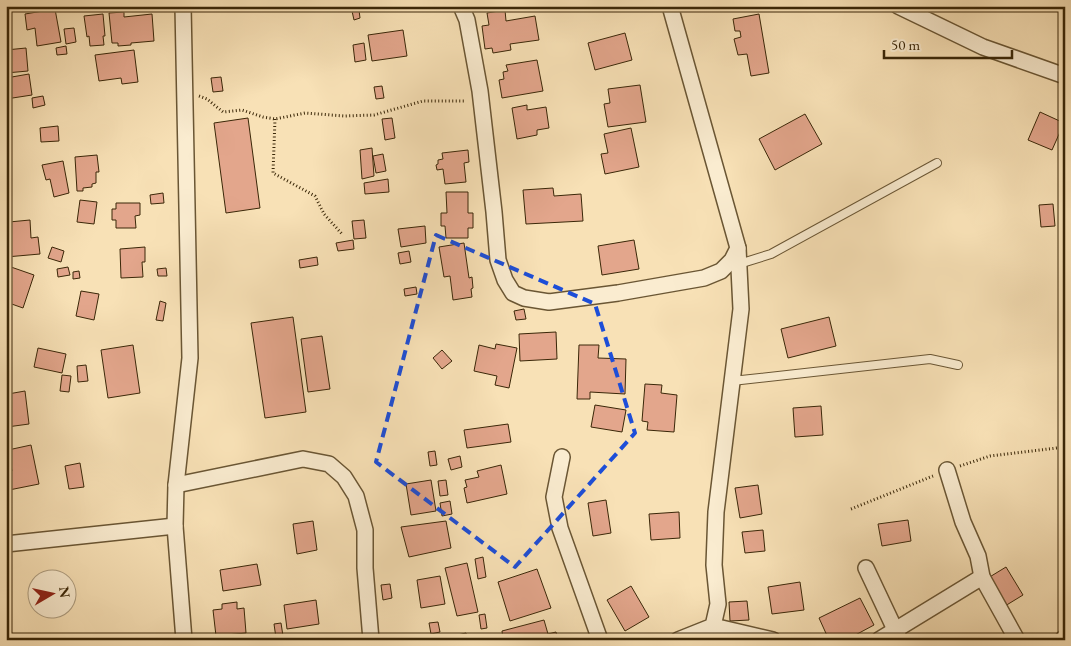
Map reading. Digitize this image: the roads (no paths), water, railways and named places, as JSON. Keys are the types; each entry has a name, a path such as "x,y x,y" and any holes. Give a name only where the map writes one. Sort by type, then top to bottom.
{"street":[{"path":"183,6 190,358 176,485 175,526 184,640"},
{"path":"461,6 467,20 481,100 498,260 505,280 513,292 524,298 549,302 618,293 704,278 721,271 732,260 738,248"},
{"path":"670,6 738,248 741,309 716,512 714,565 718,604 713,626"},
{"path":"898,6 983,47 1065,76"},
{"path":"562,456 554,497 560,528 600,640"},
{"path":"176,485 303,459 329,464 344,477 356,496 365,530 365,568 370,640"},
{"path":"947,470 963,522 978,556 982,578 1017,640"},
{"path":"6,544 175,526"},
{"path":"866,568 897,635"},
{"path":"879,640 897,635 982,578"},
{"path":"678,640 713,626 773,640"}],"lane":[{"path":"739,264 771,254 936,163"},
{"path":"732,382 930,359 958,365"}]}
